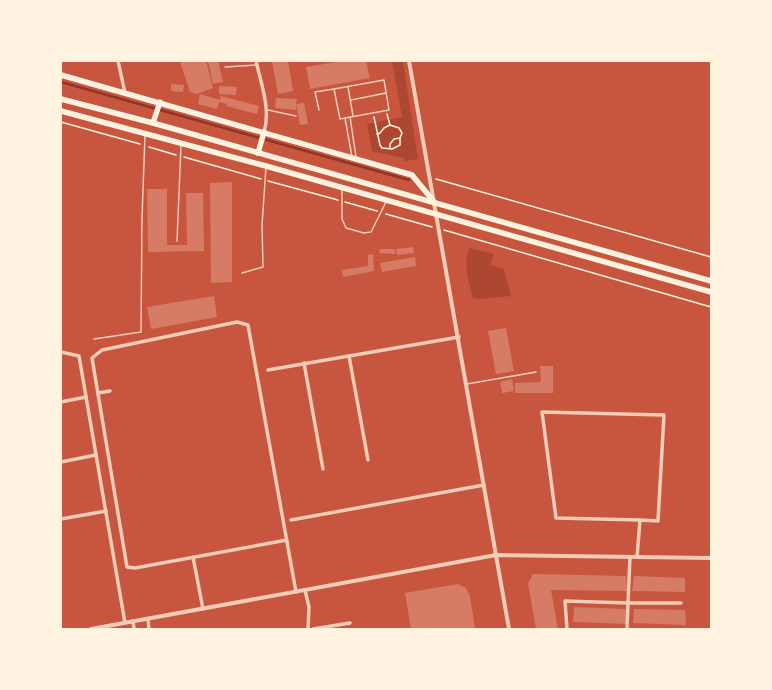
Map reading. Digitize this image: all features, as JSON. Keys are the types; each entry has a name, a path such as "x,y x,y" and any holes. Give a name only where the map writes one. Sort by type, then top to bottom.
{"main road":[{"path":"61,75 412,175 435,203"},
{"path":"61,99 153,123 711,281"},
{"path":"153,123 160,102"},
{"path":"61,111 342,187 711,292"},
{"path":"258,153 264,132"}],"street":[{"path":"118,61 125,93"},
{"path":"410,61 509,629"},
{"path":"256,63 265,101 267,124 264,132"},
{"path":"287,540 136,568 127,567 92,358 102,350 237,322 248,326 287,540 296,592"},
{"path":"268,370 459,337"},
{"path":"61,352 79,356 125,623"},
{"path":"349,356 368,460"},
{"path":"304,363 323,469"},
{"path":"98,393 110,391"},
{"path":"61,402 86,397"},
{"path":"542,412 664,415 658,520 640,520 556,518 542,412"},
{"path":"61,462 96,455"},
{"path":"291,520 484,485"},
{"path":"61,519 106,511"},
{"path":"637,557 640,520"},
{"path":"91,629 496,555 711,558"},
{"path":"193,557 203,609"},
{"path":"626,629 630,557"},
{"path":"305,590 308,607 308,629"},
{"path":"567,629 565,601 681,603"},
{"path":"148,619 149,629"},
{"path":"133,621 134,629"},
{"path":"312,629 350,623"}],"lane":[{"path":"225,67 256,63"},
{"path":"319,110 315,92 384,80 389,110 340,119 334,89"},
{"path":"348,86 353,116"},
{"path":"350,100 386,93"},
{"path":"266,110 296,116"},
{"path":"350,117 354,158"},
{"path":"345,118 354,158"},
{"path":"94,339 141,332 142,218 145,133"},
{"path":"177,241 179,156 181,143"},
{"path":"242,273 263,267 262,225 266,166"},
{"path":"342,187 342,219 346,228 364,233 371,232 387,200"},
{"path":"467,384 536,372"}],"path":[{"path":"386,110 390,125"},
{"path":"374,112 378,142 382,148 390,149 400,145 402,130 396,126 390,125 377,134"},
{"path":"61,122 711,307"},
{"path":"390,149 390,144 394,139 400,138"}],"shaded area":[{"path":"392,61 403,61 418,159 405,161 403,158 372,151 367,124 402,117"},
{"path":"470,248 494,254 490,265 504,269 511,296 481,299 473,298 466,266"}],"building":[{"path":"180,61 206,61 213,88 197,94 190,92"},
{"path":"208,61 218,61 223,82 213,84"},
{"path":"272,61 288,61 293,91 278,94"},
{"path":"342,61 366,61 370,78 310,89 306,67"},
{"path":"171,84 184,85 183,92 171,91"},
{"path":"219,86 237,87 236,95 219,94"},
{"path":"200,94 220,100 221,96 259,106 257,114 226,106 227,104 219,102 217,109 198,104"},
{"path":"276,98 297,99 296,110 275,108"},
{"path":"304,103 308,124 300,125 296,104"},
{"path":"232,182 232,282 211,283 210,183"},
{"path":"147,189 167,189 167,245 187,245 186,193 203,193 204,251 148,252"},
{"path":"413,247 414,253 397,255 396,249"},
{"path":"380,249 395,249 395,254 379,253"},
{"path":"373,254 374,271 343,277 342,270 368,266 368,255"},
{"path":"415,257 416,266 382,272 380,263"},
{"path":"214,296 217,317 151,329 147,307"},
{"path":"506,328 514,371 496,374 488,331"},
{"path":"540,366 553,366 553,393 515,393 515,383 541,382"},
{"path":"512,379 514,391 502,393 500,382"},
{"path":"533,574 626,576 627,591 551,590 558,629 536,629 528,584"},
{"path":"634,576 685,578 685,592 632,591"},
{"path":"458,584 466,588 470,596 475,629 411,629 405,593"},
{"path":"574,607 626,609 626,624 573,622"},
{"path":"634,609 685,610 686,625 633,623"}],"waterway":[{"path":"61,82 409,180"}]}
